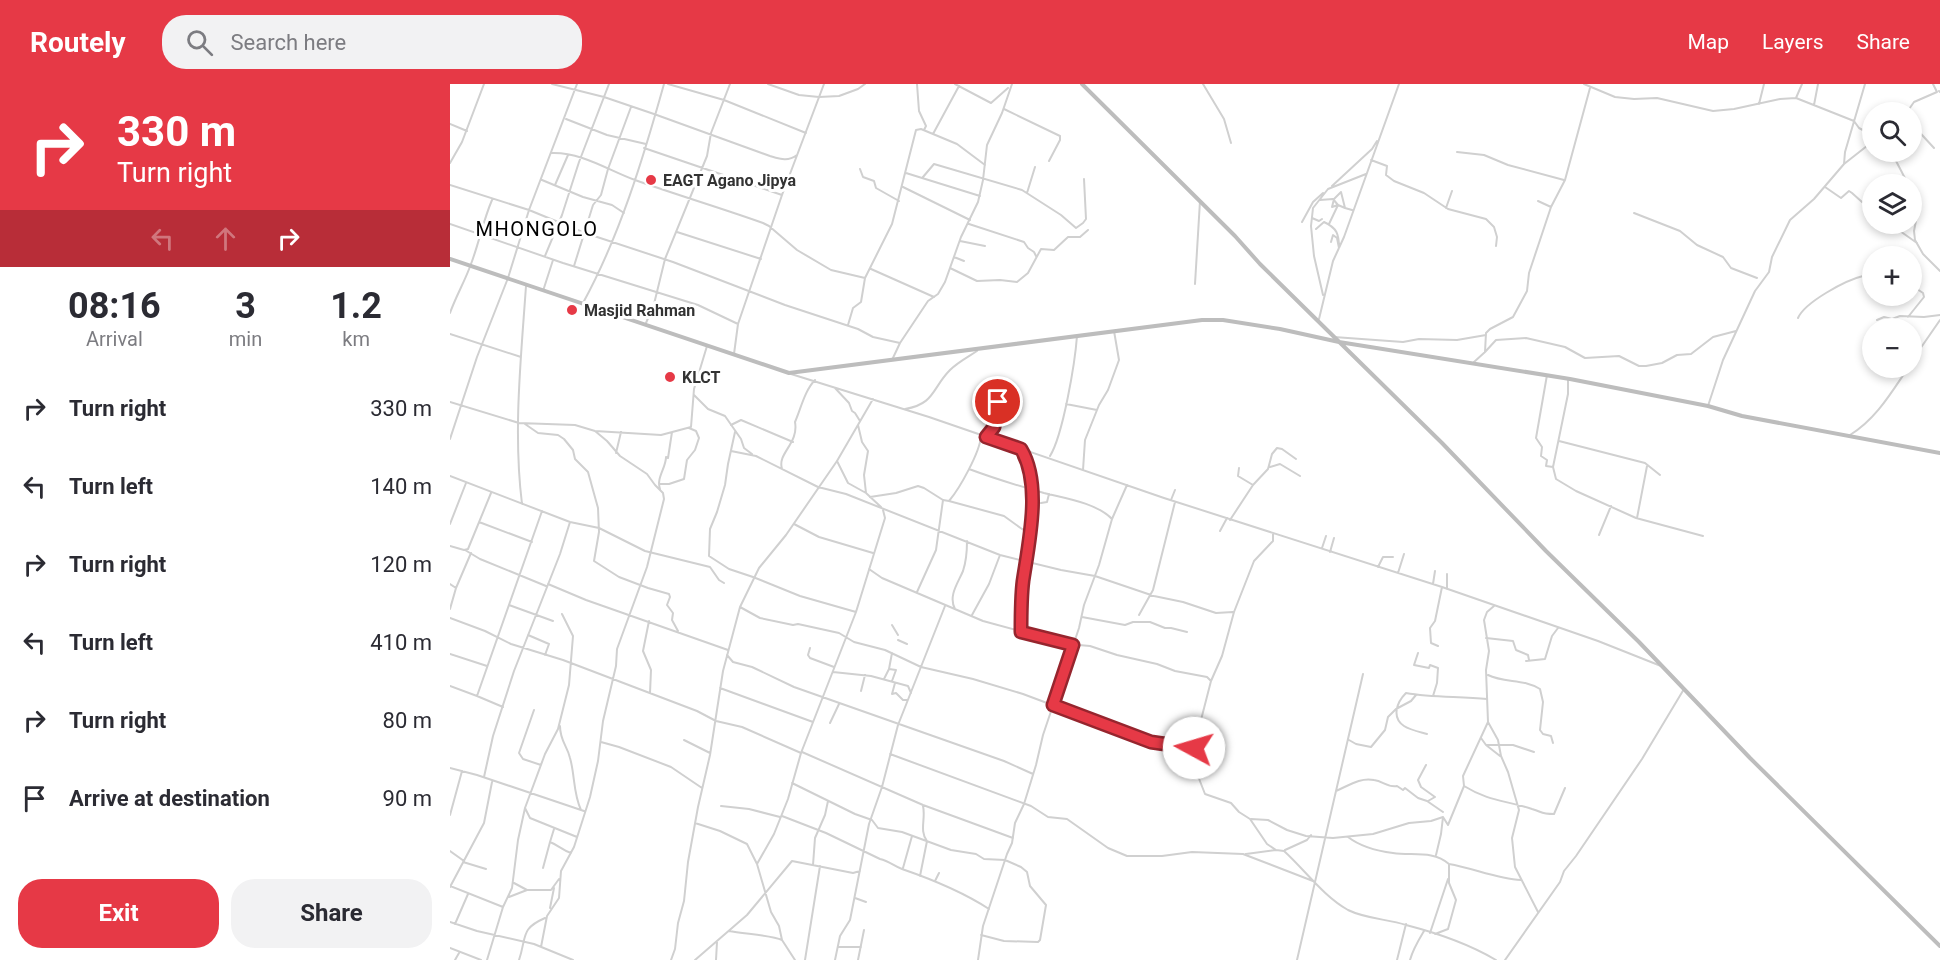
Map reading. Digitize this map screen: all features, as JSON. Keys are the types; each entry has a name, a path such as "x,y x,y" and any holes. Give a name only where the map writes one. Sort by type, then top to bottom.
{"street":[{"path":"450,162 467,131 484,84"},
{"path":"552,84 631,106 785,160 791,160 797,155"},
{"path":"450,439 508,278 517,246 577,84"},
{"path":"545,256 609,84"},
{"path":"582,305 599,274 624,213 664,84"},
{"path":"668,84 724,100 806,133"},
{"path":"645,326 665,259 692,198 707,156 711,134 730,84"},
{"path":"768,84 799,95 819,97 838,96 865,84"},
{"path":"734,354 738,324 782,195 824,84"},
{"path":"917,84 919,111 926,126 924,130"},
{"path":"955,84 990,102 994,101 1009,85"},
{"path":"1082,84 1442,443 1750,758 1940,946"},
{"path":"1203,84 1224,119 1231,143"},
{"path":"1318,320 1333,261 1399,84"},
{"path":"1584,84 1616,98 1657,98 1713,111 1796,98 1854,121 1862,130"},
{"path":"1759,104 1764,84"},
{"path":"1796,98 1802,84"},
{"path":"1814,105 1818,84"},
{"path":"1844,164 1845,152 1864,84"},
{"path":"1914,102 1939,91 1933,84"},
{"path":"891,361 928,301 942,289 980,196 987,145 1004,109 1009,94 1009,85"},
{"path":"933,134 959,86"},
{"path":"1485,352 1486,335 1490,329 1513,317 1527,291 1528,273 1551,207 1565,180 1590,87"},
{"path":"574,266 631,106"},
{"path":"1004,109 1060,136 1060,141 1049,161"},
{"path":"565,119 620,138 646,144"},
{"path":"450,124 467,131"},
{"path":"848,326 853,308 861,302 865,278 888,234 903,187 915,132 918,129 924,130 957,144 985,165"},
{"path":"1922,135 1934,148"},
{"path":"1302,222 1313,202 1372,149 1379,137"},
{"path":"644,148 782,195"},
{"path":"1708,406 1718,372 1755,291 1769,272 1772,257 1790,219 1814,199 1844,164 1862,150"},
{"path":"1457,152 1484,155 1509,165 1565,180"},
{"path":"552,153 581,159 635,180 763,223 797,250 831,270 865,278"},
{"path":"555,184 568,155"},
{"path":"1371,160 1386,166 1386,175 1392,180 1424,193 1446,208 1490,222 1497,237 1496,246"},
{"path":"923,177 934,164 995,182 1027,193 1077,228 1086,219 1084,179"},
{"path":"1027,193 1035,167"},
{"path":"860,169 863,177 873,181 876,188 899,201"},
{"path":"906,173 980,196"},
{"path":"1302,222 1328,189 1366,174"},
{"path":"542,180 612,205 624,213"},
{"path":"450,185 530,210 585,233 665,259 873,337 900,343"},
{"path":"903,187 970,222 1024,242 1036,256"},
{"path":"1825,187 1841,198 1849,191 1862,202"},
{"path":"1446,208 1452,191"},
{"path":"1338,205 1332,207 1334,200 1341,192 1345,208"},
{"path":"450,313 470,266 493,200"},
{"path":"1320,200 1334,200"},
{"path":"1334,200 1338,205 1352,210"},
{"path":"1195,284 1200,201"},
{"path":"1538,201 1551,207"},
{"path":"1329,224 1338,205"},
{"path":"1313,208 1311,226 1314,256 1324,297"},
{"path":"1634,213 1680,231 1697,245 1723,258 1731,268 1757,278"},
{"path":"1312,218 1319,221 1322,219"},
{"path":"1302,222 1311,226"},
{"path":"1316,229 1324,222 1336,229 1339,236 1339,248"},
{"path":"450,224 553,260 657,291 713,311 738,324"},
{"path":"950,268 977,281 994,279 1017,282 1028,273 1041,249 1054,250 1067,237 1080,237 1088,230"},
{"path":"677,232 761,259"},
{"path":"1904,234 1917,243"},
{"path":"1915,234 1923,254 1940,272"},
{"path":"1331,242 1333,235 1337,238 1339,248"},
{"path":"960,241 985,246"},
{"path":"954,257 964,261"},
{"path":"450,259 645,326 1049,457 1173,501 1442,587 1598,641 1661,666"},
{"path":"543,292 553,260"},
{"path":"870,268 934,297"},
{"path":"1798,318 1801,312 1817,299 1852,279 1862,276"},
{"path":"522,504 519,472 519,423 526,286"},
{"path":"1908,317 1917,306"},
{"path":"1895,318 1940,315"},
{"path":"789,373 1210,319 1547,375 1708,406 1742,416 1940,453"},
{"path":"1922,346 1940,320"},
{"path":"1083,470 1085,440 1119,360 1114,331"},
{"path":"1474,362 1496,340 1526,338 1565,347 1585,358 1617,356 1639,366 1646,366 1662,363 1677,355 1691,354 1713,337 1736,331"},
{"path":"450,334 521,357"},
{"path":"1334,337 1403,342 1419,339 1457,340 1486,335"},
{"path":"1049,457 1058,437 1066,404 1077,336"},
{"path":"689,428 694,394 707,346"},
{"path":"904,409 917,407 927,401 950,370 980,349"},
{"path":"1547,375 1536,438 1542,447 1542,457 1547,460 1546,466 1554,467"},
{"path":"1850,435 1862,427 1889,398 1902,378"},
{"path":"1568,379 1568,394 1554,467 1555,477 1559,482 1576,492 1637,518 1703,536"},
{"path":"783,471 782,458 793,442 797,429 795,422 808,389 815,380"},
{"path":"834,386 855,413 862,442 868,451 864,474 866,493"},
{"path":"950,501 969,469 983,436 994,427 999,406 994,393"},
{"path":"694,394 708,409 725,416 741,439 746,451 818,487 846,494 1000,555 1095,576 1216,613 1234,612"},
{"path":"671,960 684,901 695,823 716,721 720,688 740,607 753,577 794,524 837,461 873,399"},
{"path":"450,402 525,424 574,425 595,431 661,435 689,428 696,431 699,438 695,450 687,460 684,479 669,484 658,484"},
{"path":"1066,404 1097,410"},
{"path":"731,424 741,420 793,442"},
{"path":"525,424 543,435 558,435 570,445 575,459 588,472 596,498 599,528 594,561 617,576 669,594 667,605 673,613 672,620 678,631"},
{"path":"595,431 616,453 647,474 661,490"},
{"path":"616,453 622,431"},
{"path":"541,947 554,888 577,837 598,761 603,721 617,661 617,648 641,585 664,499 664,494 658,484 666,464 666,457 668,458 672,432"},
{"path":"735,432 725,484 710,529 708,555 726,568 800,596 856,612"},
{"path":"1559,441 1645,463 1660,475"},
{"path":"1268,469 1272,454 1277,448 1296,459"},
{"path":"1021,449 1026,458 1033,489 1027,562 1023,580 1021,632"},
{"path":"731,451 756,456"},
{"path":"757,864 782,816 801,752 856,612 885,518 882,508 866,493 846,481 837,461"},
{"path":"1220,531 1252,485 1268,469 1280,464 1300,476"},
{"path":"1637,518 1647,466"},
{"path":"1239,468 1238,476 1252,485"},
{"path":"969,469 1070,499 1100,510 1112,519"},
{"path":"450,476 570,522 599,528 651,552 710,567 724,583"},
{"path":"450,524 466,483"},
{"path":"978,960 981,935 1013,838 1015,823 1024,804 1112,519 1127,484"},
{"path":"870,497 896,493 918,486 943,500 1004,516 1030,532"},
{"path":"1139,615 1151,594 1165,545 1175,490"},
{"path":"465,550 469,547 491,493"},
{"path":"1041,503 1047,502 1049,494"},
{"path":"917,592 936,550 943,500"},
{"path":"1599,535 1611,506"},
{"path":"477,696 542,511"},
{"path":"479,522 532,542"},
{"path":"484,777 493,736 570,522"},
{"path":"794,524 819,537 873,553"},
{"path":"1273,534 1272,543 1254,561 1234,612 1222,656 1211,681 1193,751 1196,771 1206,794 1231,803 1250,819 1267,844 1276,850"},
{"path":"1322,549 1326,536"},
{"path":"1330,552 1334,538"},
{"path":"955,609 952,599 964,569 967,541"},
{"path":"450,546 465,550 480,559 547,585 728,650"},
{"path":"450,609 471,553"},
{"path":"1398,573 1404,554"},
{"path":"972,615 989,584 1000,555"},
{"path":"1378,567 1383,557 1393,557"},
{"path":"869,568 882,578 984,621 1073,645 1090,646 1175,671 1207,677 1211,681"},
{"path":"1433,584 1435,571"},
{"path":"1447,574 1447,589"},
{"path":"450,584 456,588"},
{"path":"1438,646 1431,643 1430,628 1435,621 1442,587"},
{"path":"509,605 553,621"},
{"path":"835,960 840,936 850,920 870,819 882,787 898,725 945,606"},
{"path":"1494,606 1485,615 1484,628 1489,651 1486,675 1488,722 1499,744 1500,756"},
{"path":"740,607 760,618 839,633 845,638 892,653 921,667 973,678 1151,742 1185,747 1193,751"},
{"path":"488,960 503,907 514,882 518,840 525,808 560,723 569,685 573,636 562,614"},
{"path":"450,617 523,648 613,678 698,711 716,721 742,727 923,805 1013,838"},
{"path":"1082,617 1125,625 1133,622 1150,622 1165,628 1171,627 1187,632"},
{"path":"649,621 643,651 651,670 650,694"},
{"path":"892,625 898,635"},
{"path":"1486,638 1513,641 1516,650 1528,655 1528,661 1545,659 1552,636 1558,628"},
{"path":"528,635 549,644 545,655"},
{"path":"898,640 907,644"},
{"path":"810,648 808,655 810,658 834,667"},
{"path":"884,678 889,669 892,653"},
{"path":"450,654 487,666"},
{"path":"1418,654 1414,665 1426,669 1430,665 1438,668 1433,696"},
{"path":"727,655 734,662 752,667 794,687 1004,760 1033,774"},
{"path":"889,669 896,670 892,694 896,693 903,700 907,700"},
{"path":"833,672 884,678 908,686 911,693"},
{"path":"1296,960 1363,674"},
{"path":"861,691 865,675"},
{"path":"1486,675 1499,680 1532,685 1540,689 1543,702 1540,730 1543,734 1551,736 1553,743"},
{"path":"450,686 503,707"},
{"path":"720,688 814,722"},
{"path":"1504,960 1560,882 1564,871 1642,759 1683,689"},
{"path":"1427,734 1403,726 1396,709 1399,700 1406,693 1487,699"},
{"path":"1349,740 1371,747 1385,730 1388,717 1416,695"},
{"path":"830,723 839,703"},
{"path":"534,710 519,753 523,759 541,765"},
{"path":"1443,817 1448,825 1464,786 1463,776 1488,722"},
{"path":"560,723 561,741 569,751 572,761 571,770 575,774 576,797 581,810"},
{"path":"1481,738 1500,756 1509,772 1518,805 1518,818 1512,845 1515,867 1538,912"},
{"path":"684,740 710,753"},
{"path":"601,742 671,767 702,788"},
{"path":"1486,745 1513,745 1534,752"},
{"path":"890,754 1024,804 1048,817 1067,819 1108,848 1127,856 1162,856 1192,852 1243,854 1284,851 1311,836"},
{"path":"1426,765 1418,784 1435,797 1426,801"},
{"path":"450,768 585,811"},
{"path":"450,815 462,771"},
{"path":"1336,791 1363,779 1376,780 1392,787 1397,786 1403,790 1405,788 1443,812"},
{"path":"492,780 484,823 450,886 503,907"},
{"path":"792,783 870,819 878,828 896,831 951,850 976,854 984,859 1005,860 1027,872 1030,886 1036,890 1046,905 1040,940 1004,941 981,935"},
{"path":"1464,786 1491,800 1535,809 1541,814 1554,814 1565,788"},
{"path":"813,865 818,830 828,801"},
{"path":"920,876 927,841 922,834 925,820 923,805"},
{"path":"721,806 782,816 971,898 989,909"},
{"path":"525,808 530,818 577,837"},
{"path":"1250,819 1268,820 1287,830 1306,836 1348,837 1373,834 1409,823 1431,821 1443,817"},
{"path":"1436,856 1442,834 1443,817"},
{"path":"695,823 746,843 757,864 782,940 795,960"},
{"path":"543,868 554,827"},
{"path":"903,869 912,836"},
{"path":"1348,837 1358,844 1378,850 1436,856 1449,864 1506,879 1521,880"},
{"path":"550,842 571,853"},
{"path":"450,851 464,862 486,869"},
{"path":"1284,851 1339,904 1356,914 1406,924 1456,941 1496,960"},
{"path":"1243,854 1316,882"},
{"path":"694,960 729,931 766,893 792,861 853,873 860,871"},
{"path":"1432,934 1449,878 1449,864"},
{"path":"805,960 820,866"},
{"path":"935,882 939,873"},
{"path":"549,910 559,898 560,877"},
{"path":"1432,934 1448,929 1455,908 1456,897 1452,892 1449,878"},
{"path":"514,882 527,890"},
{"path":"507,898 527,890 548,891 554,888"},
{"path":"455,924 468,894"},
{"path":"855,898 866,902"},
{"path":"519,960 529,926 546,918"},
{"path":"450,922 525,942 573,960"},
{"path":"1397,960 1406,924"},
{"path":"858,960 864,930"},
{"path":"729,931 782,940"},
{"path":"1410,960 1413,949 1424,931"},
{"path":"716,960 717,942"},
{"path":"838,946 861,947"},
{"path":"450,948 471,959 481,960"},
{"path":"455,960 459,953"}],"place":[{"name":"EAGT Agano Jipya","path":"651,180"},
{"name":"Masjid Rahman","path":"572,310"},
{"name":"KLCT","path":"670,377"}],"district":[{"name":"MHONGOLO","path":"537,229"}],"route":[{"path":"998,402 994,427 986,437 1021,449 1026,458 1033,489 1028,554 1023,580 1021,632 1073,645 1053,705 1151,742 1185,747 1193,751 1194,748"}]}
